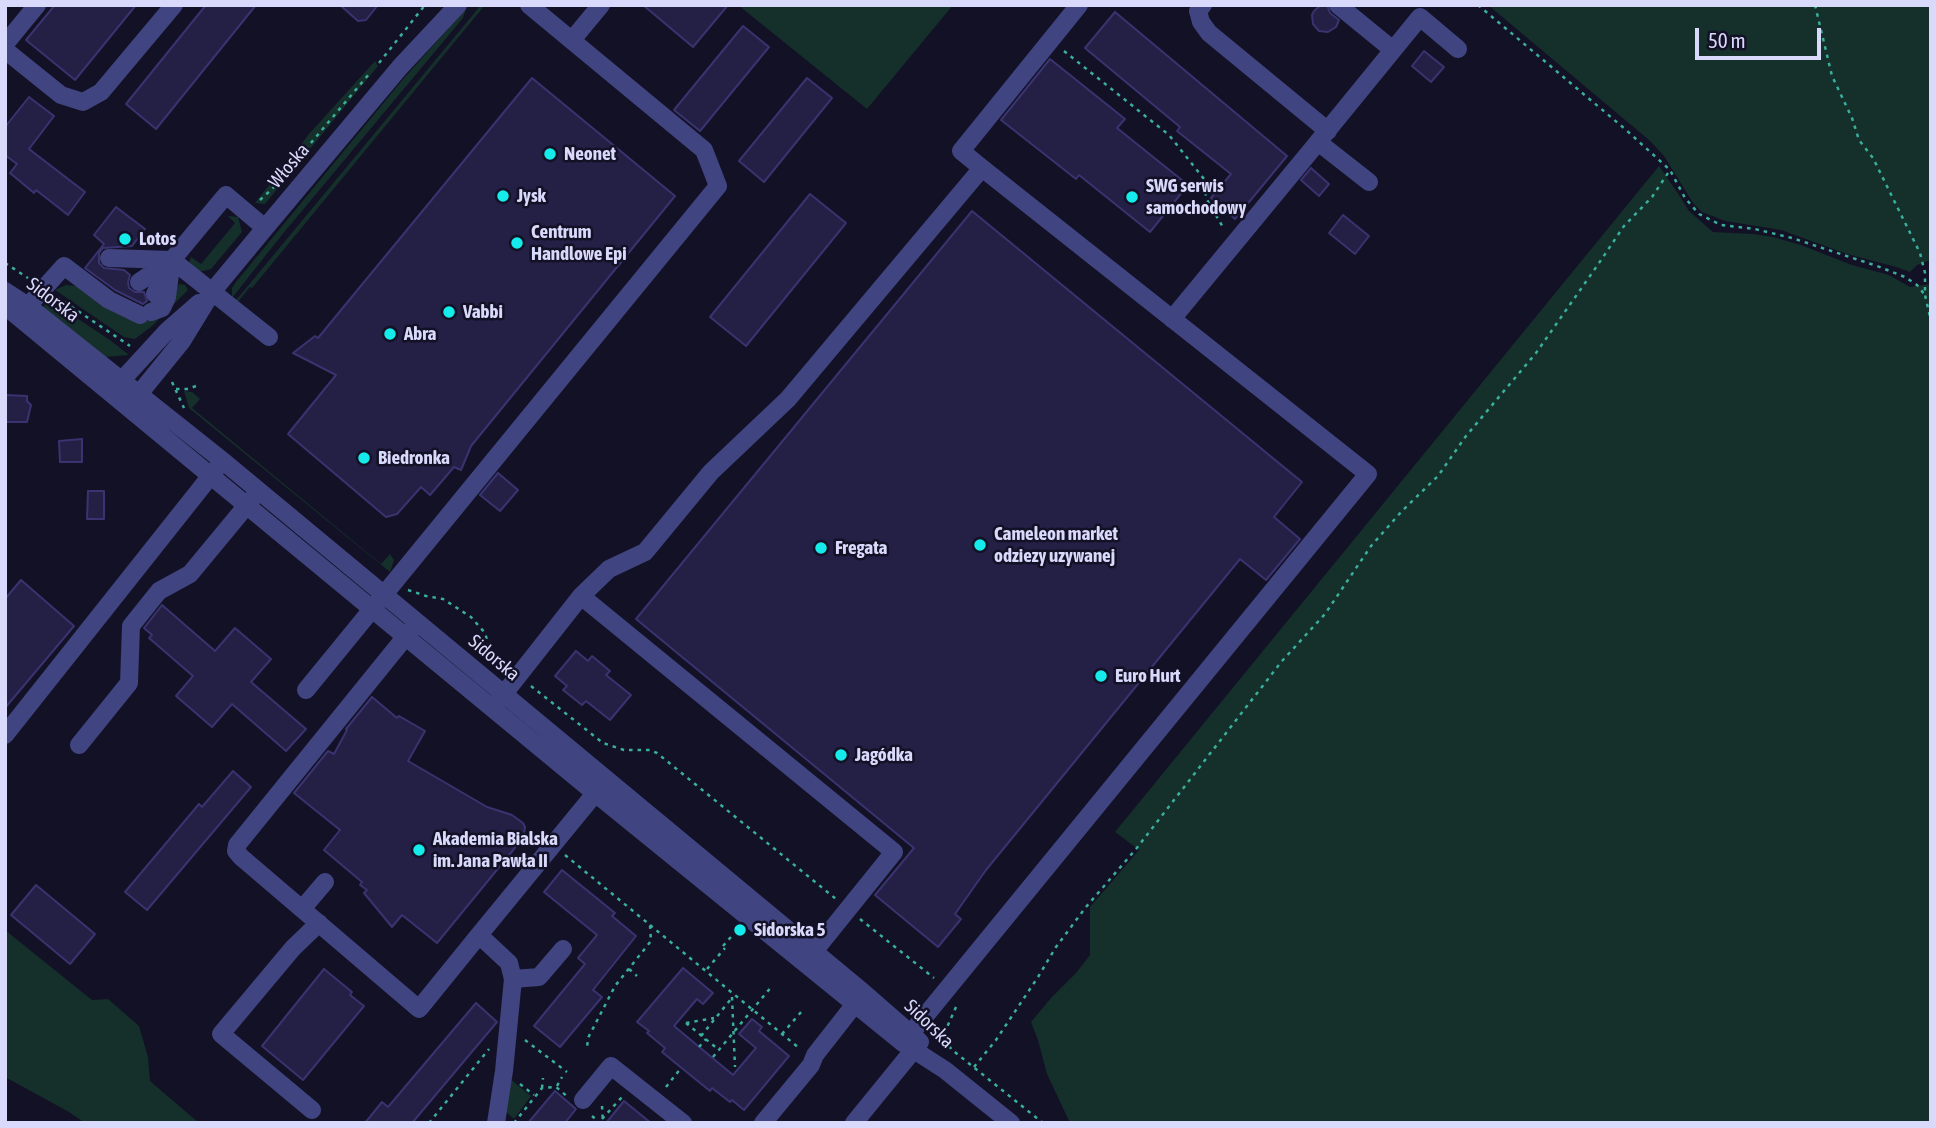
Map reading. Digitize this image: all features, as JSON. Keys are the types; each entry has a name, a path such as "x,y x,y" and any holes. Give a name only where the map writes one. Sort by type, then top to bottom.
{"street":[{"path":"32,8 5,47 61,95 83,102 101,92 174,5"},
{"name":"Włoska","path":"400,67 444,5"},
{"name":"Włoska","path":"139,394 182,341 212,292 400,67 458,5"},
{"path":"306,690 371,609 392,591 718,186 704,149 529,5"},
{"path":"572,40 601,5"},
{"path":"855,1123 912,1042 1368,474 961,151 1079,5"},
{"path":"1203,5 1198,11 1201,22 1209,33 1323,136 1369,183"},
{"path":"1338,5 1393,50"},
{"path":"1172,319 1420,17 1458,49"},
{"path":"492,709 581,596 609,569 645,552 711,472 788,399 982,168"},
{"path":"17,310 64,266 139,306 172,260 226,195 265,228"},
{"path":"139,282 172,260"},
{"path":"116,263 172,260 269,337"},
{"name":"Sidorska","path":"5,291 17,310 210,477 492,709 600,786 651,816 809,957 1011,1123"},
{"name":"Włoska","path":"122,380 167,331 212,292"},
{"name":"Sidorska","path":"17,310 122,380 258,491 392,591 418,622 504,694 647,835 809,957"},
{"path":"122,380 119,400 139,394"},
{"path":"5,735 223,461"},
{"path":"79,745 129,683 131,626 159,591 190,574 258,491"},
{"path":"581,596 894,852 809,957"},
{"path":"418,622 237,845 236,850 241,857 419,1009 600,786"},
{"path":"647,835 651,816"},
{"path":"302,909 325,882"},
{"path":"312,1110 221,1034 293,948 319,923"},
{"path":"479,935 509,963 513,979 496,1123"},
{"path":"513,979 540,977 563,948"},
{"path":"763,1123 860,999"},
{"path":"582,1106 611,1066 682,1123"}],"path":[{"path":"242,209 263,198 272,188 425,5"},
{"path":"1478,5 1670,170 1685,198 1699,215 1721,225 1755,229 1792,238 1877,266 1905,277 1926,295"},
{"path":"1815,5 1832,76 1852,118 1859,140 1873,158 1920,253 1931,321"},
{"path":"1051,40 1169,135 1204,179 1206,198 1233,244"},
{"path":"961,1083 996,1040 1056,947 1086,907 1136,849 1283,661 1325,614 1371,547 1402,511 1438,476 1466,436 1535,353 1623,226 1652,197 1670,170"},
{"path":"5,263 130,345"},
{"path":"171,379 180,399"},
{"path":"176,389 196,386"},
{"path":"392,591 443,599 471,617 485,634 492,657 508,669"},
{"path":"527,683 603,743 624,750 650,750 657,753 941,984"},
{"path":"553,845 807,1055 815,1055"},
{"path":"587,1048 588,1038 615,986 651,941 650,925"},
{"path":"706,970 737,930"},
{"path":"629,969 637,976"},
{"path":"713,1057 772,986"},
{"path":"701,1035 735,994"},
{"path":"732,998 735,1067"},
{"path":"957,1004 944,1034 951,1049 1043,1123"},
{"path":"782,1034 802,1011"},
{"path":"715,1018 686,1023 719,1050"},
{"path":"508,1026 567,1072"},
{"path":"699,1047 705,1039"},
{"path":"429,1123 490,1048"},
{"path":"677,1073 681,1068"},
{"path":"556,1087 562,1077"},
{"path":"514,1123 542,1088 543,1078"},
{"path":"542,1088 556,1087 601,1121 634,1084"}],"green space":[{"path":"481,5 485,5 236,304 236,300"},
{"path":"738,5 953,5 867,109"},
{"path":"1488,5 1931,5 1931,260 1917,265 1910,272 1847,254 1781,230 1725,221 1702,212 1693,203 1664,156 1649,140"},
{"path":"466,9 463,18 232,298 232,288 236,282 404,78"},
{"path":"375,61 378,66 265,204 255,203 309,134"},
{"path":"1659,166 1689,211 1713,232 1773,237 1889,275 1910,287 1931,284 1931,1123 1070,1123 1047,1074 1031,1022 1090,955 1090,907 1139,850 1115,832"},
{"path":"228,216 238,217 242,232 211,269 199,272 189,263 191,257 201,264 235,223"},
{"path":"179,284 185,285 188,290 135,339 124,337 55,290 66,285 76,286 141,321 147,321 158,317"},
{"path":"48,299 129,355 104,357 44,310"},
{"path":"184,391 192,392 200,399 192,408 381,564 390,554 394,560 390,572 189,408"},
{"path":"5,930 92,1000 108,999 139,1026 148,1057 150,1081 199,1123 85,1123 5,1077"},
{"path":"509,1078 531,1096 514,1119 505,1111"}],"building":[{"path":"55,5 136,5 75,80 26,40"},
{"path":"206,5 256,5 156,129 126,104"},
{"path":"340,5 378,5 366,20 358,21"},
{"path":"643,5 728,5 693,47"},
{"path":"1321,5 1327,5 1330,13 1339,20 1336,27 1328,32 1319,31 1313,24 1312,15"},
{"path":"1115,12 1287,156 1235,219 1211,198 1231,174 1177,131 1180,127 1085,48"},
{"path":"743,26 769,47 700,131 674,110"},
{"path":"1424,51 1444,67 1431,82 1412,66"},
{"path":"1050,59 1125,119 1117,128 1188,185 1150,232 1079,175 1076,179 1001,120"},
{"name":"Centrum Handlowe Epi","path":"532,78 675,196 471,446 461,470 454,467 430,495 421,487 397,514 386,517 288,434 336,375 293,353 315,336 318,338"},
{"path":"807,78 832,98 764,182 739,161"},
{"path":"29,97 54,116 29,149 85,192 68,215 36,190 34,193 10,173 17,164 5,155 5,127"},
{"path":"1311,168 1329,184 1319,196 1301,180"},
{"path":"810,194 846,223 746,346 710,317"},
{"path":"116,207 145,229 132,246 103,248 99,253 99,263 104,268 124,270 130,275 129,288 135,292 144,292 147,301 143,304 115,290 85,268 104,244 94,235"},
{"path":"972,211 1302,482 1274,517 1300,539 1266,580 1240,559 986,870 955,914 961,919 938,947 875,895 914,848 636,619"},
{"path":"1343,215 1369,236 1355,254 1329,233"},
{"path":"5,395 27,396 31,405 27,422 5,422"},
{"path":"82,439 82,462 60,462 59,441"},
{"path":"498,473 518,490 500,511 480,495"},
{"path":"88,491 104,491 104,519 87,519"},
{"path":"21,580 74,626 5,708 5,599"},
{"path":"162,605 215,651 235,628 271,659 251,682 306,729 286,751 232,704 212,727 176,696 193,676 149,638 152,635 144,628"},
{"path":"576,651 588,661 592,656 610,671 606,675 631,695 610,720 586,701 582,705 563,690 567,686 555,676"},
{"name":"Akademia Bialska im. Jana Pawła II","path":"372,697 397,718 399,716 425,731 408,761 487,807 512,815 525,827 524,834 514,849 437,943 402,915 392,927 364,893 367,890 360,885 362,882 324,850 340,830 294,793 328,751 334,754 346,729"},
{"path":"233,771 251,787 147,910 125,892 199,804 202,807"},
{"path":"562,870 615,913 612,916 636,936 593,990 602,997 560,1047 534,1026 585,964 578,958 597,935 544,892"},
{"path":"36,885 95,934 70,964 11,915"},
{"path":"683,968 713,993 703,1004 697,999 674,1026 733,1075 756,1048 739,1034 752,1019 762,1027 759,1031 789,1056 744,1110 712,1088 710,1091 662,1052 665,1048 637,1022"},
{"path":"324,969 352,992 350,995 364,1006 303,1080 262,1046"},
{"path":"476,1003 497,1022 412,1123 365,1123 382,1102 388,1107"},
{"path":"555,1091 576,1109 565,1123 528,1123"},
{"path":"624,1101 651,1123 606,1123"}],"place":[{"name":"Neonet","path":"550,154"},
{"name":"Jysk","path":"503,196"},
{"name":"SWG serwis samochodowy","path":"1132,197"},
{"name":"Lotos","path":"125,239"},
{"name":"Centrum Handlowe Epi","path":"517,243"},
{"name":"Vabbi","path":"449,312"},
{"name":"Abra","path":"390,334"},
{"name":"Biedronka","path":"364,458"},
{"name":"Cameleon market odziezy uzywanej","path":"980,545"},
{"name":"Fregata","path":"821,548"},
{"name":"Euro Hurt","path":"1101,676"},
{"name":"Jagódka","path":"841,755"},
{"name":"Akademia Bialska im. Jana Pawła II","path":"419,850"},
{"name":"Sidorska 5","path":"740,930"}]}
